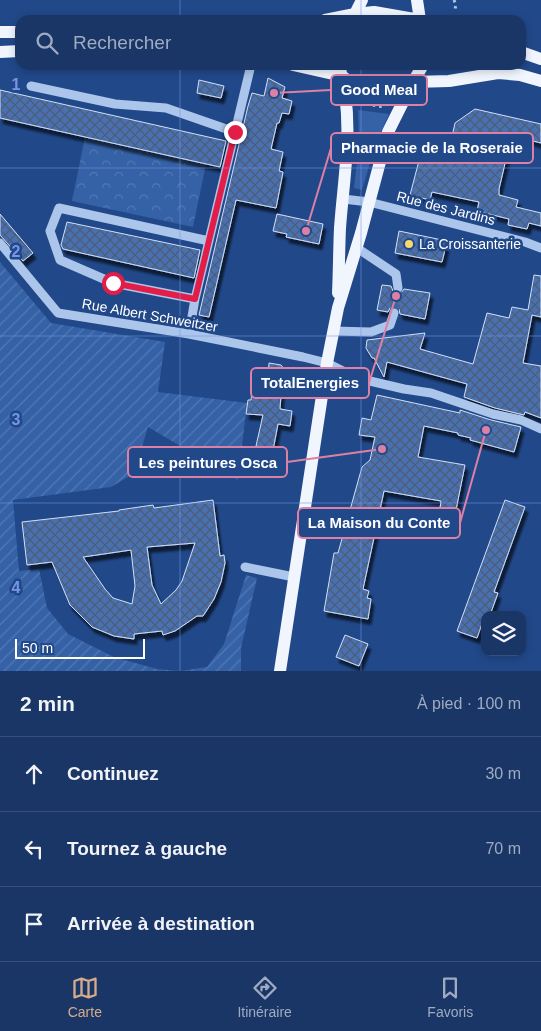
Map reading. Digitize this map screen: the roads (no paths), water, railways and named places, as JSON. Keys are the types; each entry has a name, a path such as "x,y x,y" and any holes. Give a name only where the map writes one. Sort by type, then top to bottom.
{"main road":[{"path":"353,15 362,0"},
{"path":"417,0 420,15"},
{"path":"361,15 374,12 392,15"},
{"path":"0,32 15,32"},
{"path":"0,52 15,51"},
{"path":"526,54 541,59"},
{"path":"280,671 308,479 338,308 357,248 388,132 420,70"},
{"path":"340,71 351,83 378,88 389,88 413,82 450,81 498,73 541,81"},
{"path":"338,308 340,229 348,144 346,99 340,71"}],"street":[{"path":"188,334 250,70"},
{"path":"31,86 115,104 166,108 235,132"},
{"name":"Rue des Jardins","path":"343,199 369,202 525,242 541,248"},
{"path":"195,299 113,283 60,260 50,231 59,208 209,241"},
{"name":"Rue Albert Schweitzer","path":"0,243 58,313 188,334 303,357 327,363 357,378 404,389 432,393 493,414 521,420 541,429"},
{"path":"357,248 396,274 398,288"},
{"path":"333,331 371,332 390,325 394,313"},
{"path":"244,567 294,577"}],"tunnel":[{"path":"394,313 398,288"}],"place":[{"name":"Good Meal","path":"274,93"},
{"name":"Pharmacie de la Roseraie","path":"306,231"},
{"name":"La Croissanterie","path":"409,244"},
{"name":"TotalEnergies","path":"396,296"},
{"name":"La Maison du Conte","path":"486,430"},
{"name":"Les peintures Osca","path":"382,449"}]}
